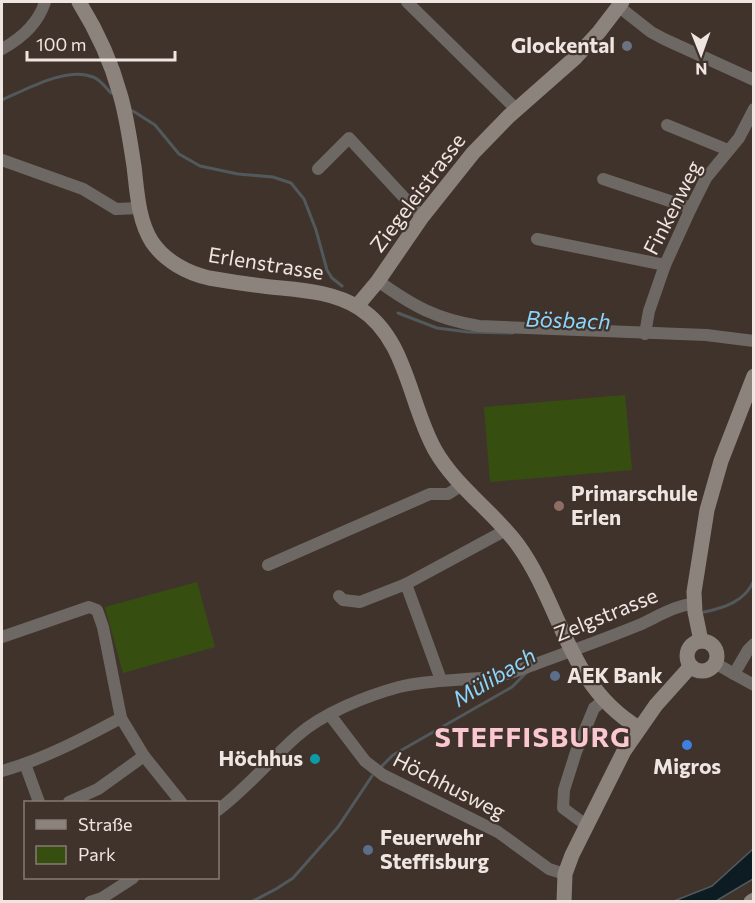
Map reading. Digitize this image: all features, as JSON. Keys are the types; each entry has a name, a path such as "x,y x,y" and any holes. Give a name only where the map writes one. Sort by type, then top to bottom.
{"street":[{"path":"2,49 32,27 45,2"},
{"name":"Erlenstrasse","path":"79,2 99,36 121,94 140,208 152,242 167,258 192,273 209,278 332,296 357,306 373,319 395,351 406,374 430,441 441,459 462,485 506,530 527,559 570,650 604,700 639,728"},
{"path":"407,2 517,110"},
{"path":"620,4 646,28 664,39 753,80"},
{"name":"Ziegeleistrasse","path":"357,306 378,281 422,217 485,140 576,57 620,4"},
{"name":"Finkenweg","path":"645,334 649,311 665,265 691,208 706,178 744,129 753,109"},
{"path":"667,125 728,150"},
{"path":"318,169 349,138 422,217"},
{"path":"2,160 83,189 116,209 140,208"},
{"path":"603,179 691,208"},
{"path":"537,239 665,265"},
{"path":"378,281 416,307 457,322 479,326 705,335 753,341"},
{"path":"701,641 694,603 707,510 721,461 753,376"},
{"path":"268,565 430,494 448,494 462,485"},
{"path":"339,596 343,600 360,602 405,584 506,530"},
{"path":"405,584 441,680"},
{"name":"Zelgstrasse","path":"219,809 242,792 298,735 330,715 383,692 441,680 507,674 694,603"},
{"path":"2,638 89,607 97,610 103,627 121,718 144,756 180,801"},
{"path":"701,641 709,643 715,648 717,656 715,663 704,671 691,666 687,659 688,650 693,644 701,641"},
{"path":"734,674 753,644"},
{"path":"715,663 753,685"},
{"path":"564,902 565,874 572,855 624,751 656,705 691,666"},
{"path":"586,825 563,807 564,790 594,708 604,700"},
{"name":"Höchhusweg","path":"330,715 365,761 383,775 498,832 549,869 565,874"},
{"path":"2,771 71,745 121,718"},
{"path":"71,801 98,789 144,756"},
{"path":"25,764 39,801"},
{"path":"90,902 102,898 131,879"}],"green space":[{"path":"625,395 632,470 490,482 484,407"},
{"path":"197,582 215,647 123,673 105,607"}],"shaded area":[{"path":"753,849 753,879 716,901 674,901 712,886"}],"waterway":[{"name":"Bösbach","path":"2,100 46,81 83,74 96,78 111,93"},
{"name":"Bösbach","path":"133,111 155,125 179,154 200,166 238,174 273,177 291,183 304,199 316,230 327,270 332,278 342,286"},
{"name":"Bösbach","path":"398,313 437,328 468,332 513,333"},
{"name":"Mülibach","path":"704,612 726,606 740,598 754,580"},
{"name":"Mülibach","path":"382,766 393,755 512,687 526,673"},
{"name":"Mülibach","path":"251,902 293,878 338,827 372,776"}],"place":[{"name":"Glockental","path":"627,46"},
{"name":"Primarschule Erlen","path":"559,506"},
{"name":"AEK Bank","path":"555,676"},
{"name":"Migros","path":"687,745"},
{"name":"Höchhus","path":"315,759"},
{"name":"Feuerwehr Steffisburg","path":"368,850"}],"district":[{"name":"STEFFISBURG","path":"533,738"}]}
